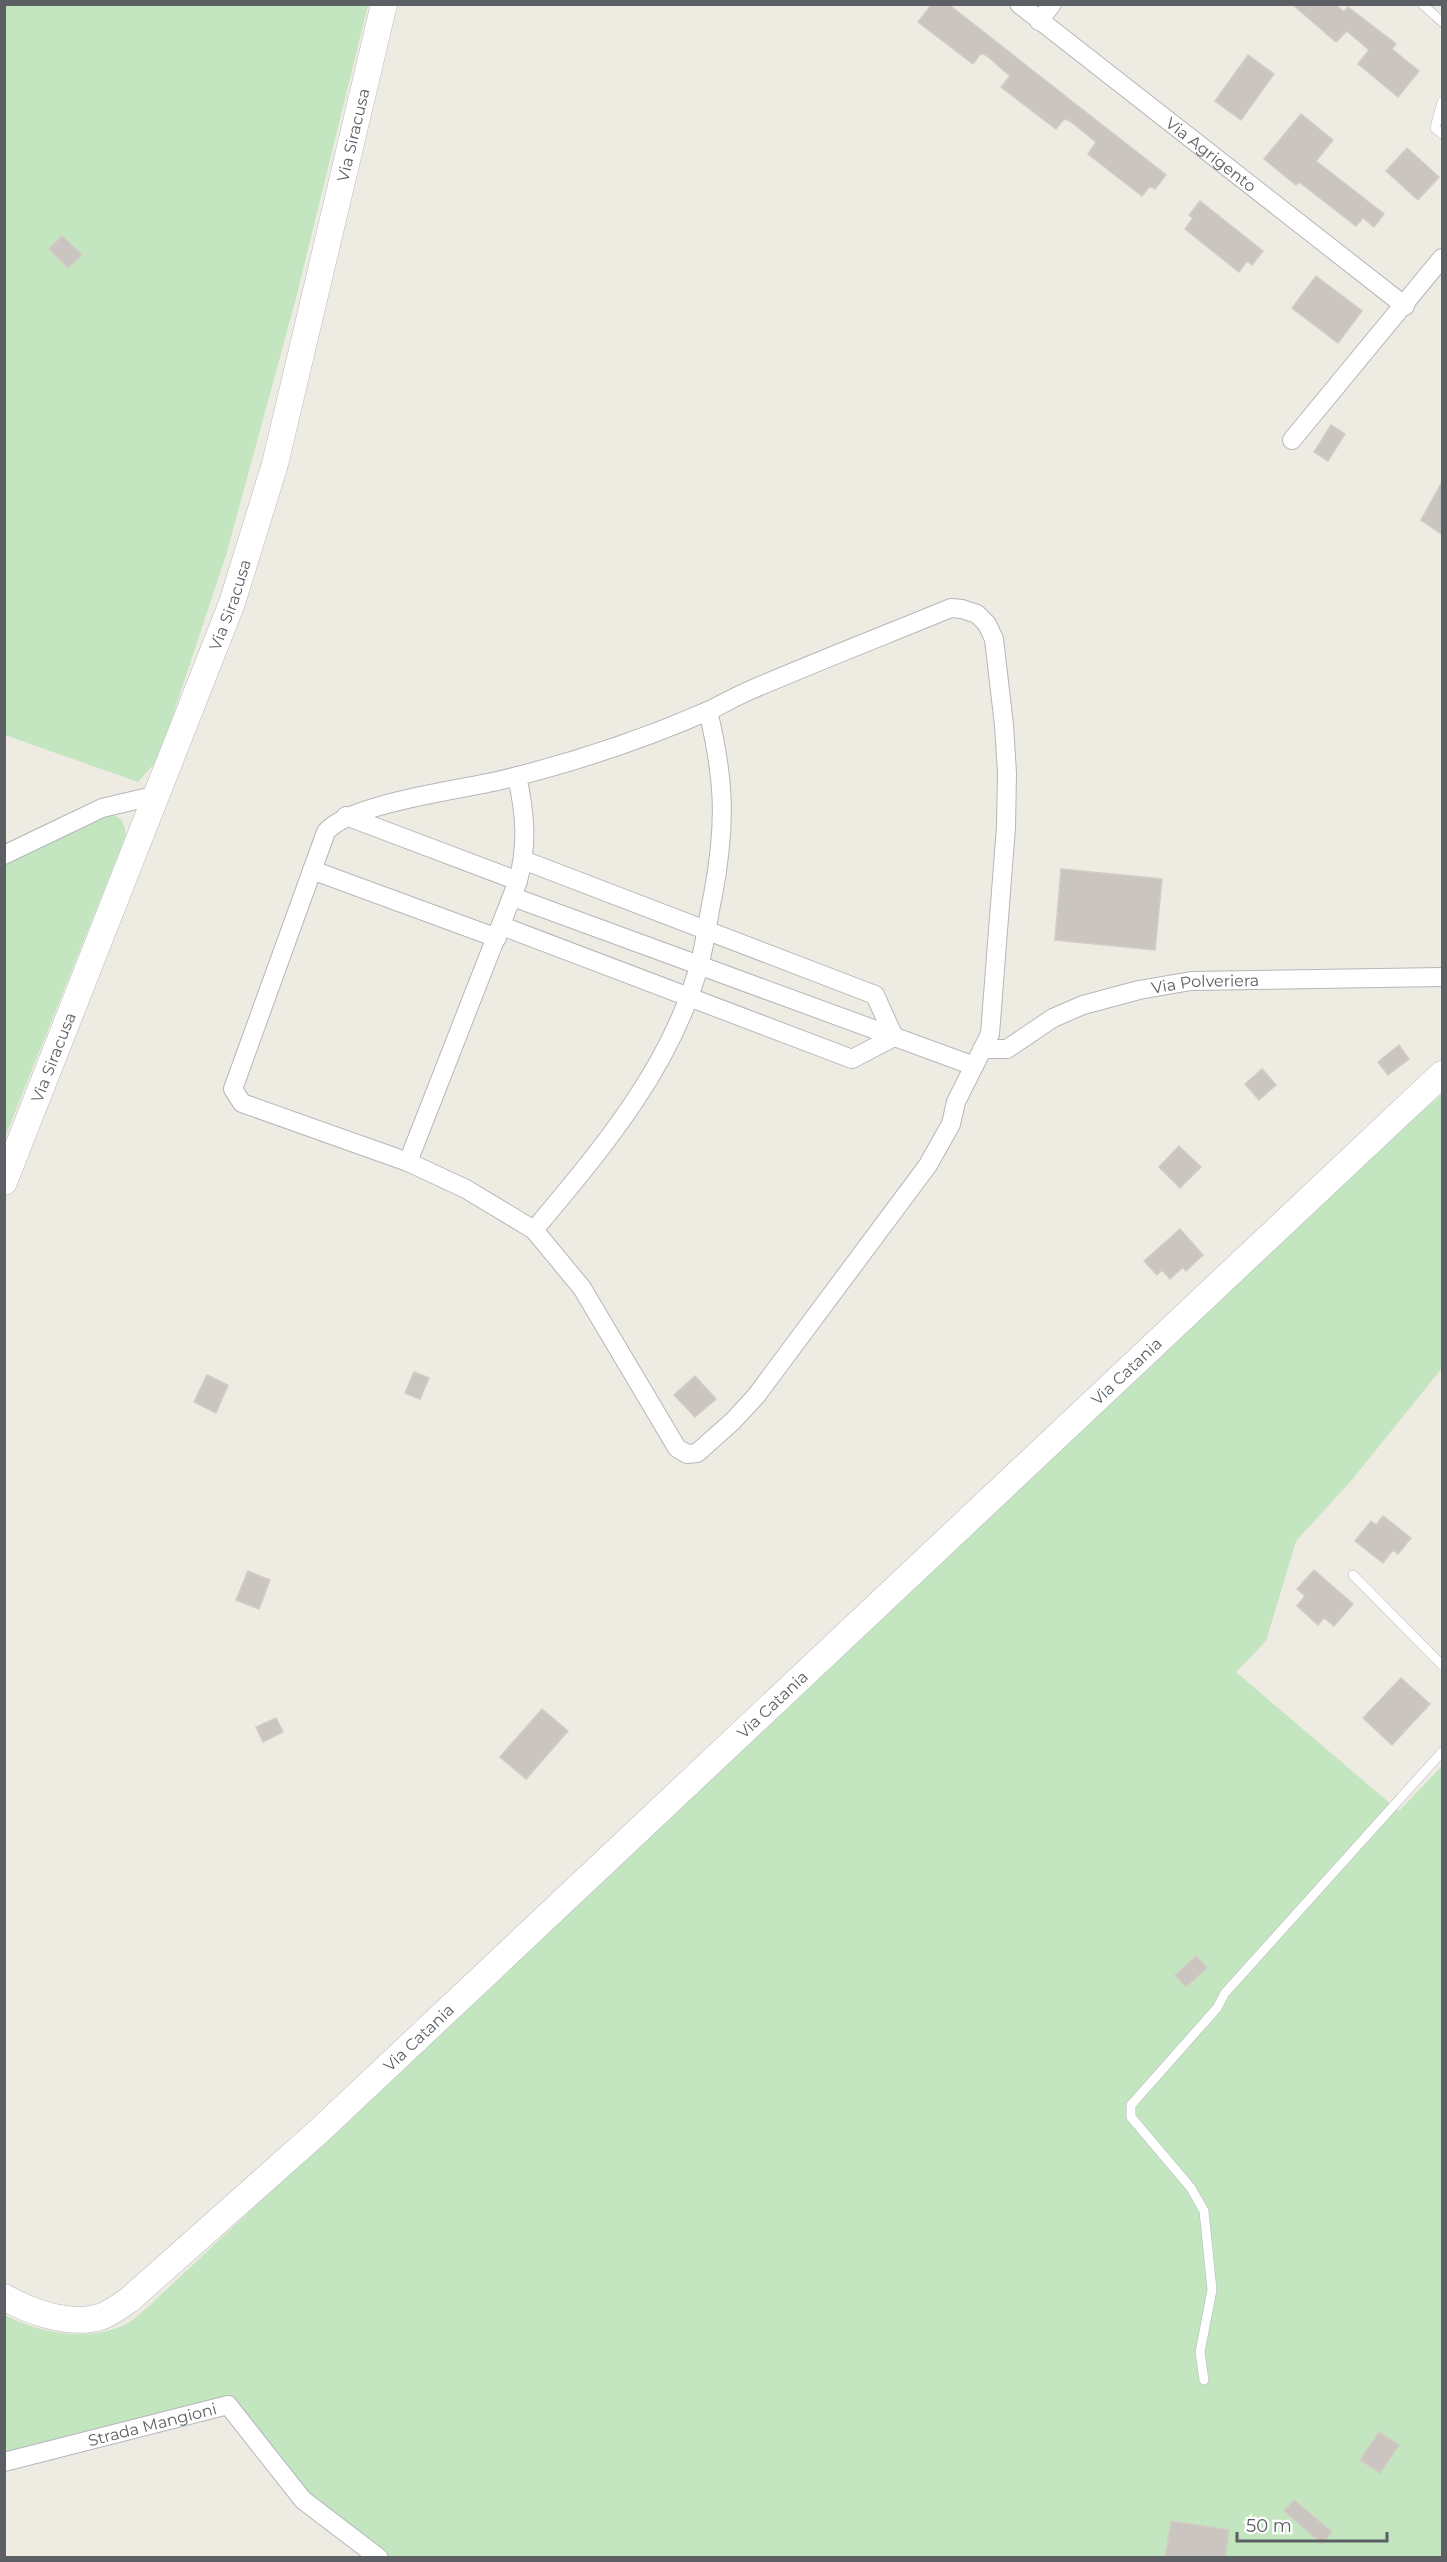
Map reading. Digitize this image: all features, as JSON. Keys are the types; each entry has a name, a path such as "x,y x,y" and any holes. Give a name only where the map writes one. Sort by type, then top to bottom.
{"street":[{"name":"Via Siracusa","path":"4,1182 232,603 274,464 384,4"},
{"name":"Via Agrigento","path":"1019,4 1405,306"},
{"path":"1039,21 1052,4"},
{"path":"1292,440 1443,258"},
{"path":"951,608 976,614 987,624 994,639 1007,773 1003,878 990,1034 956,1102 951,1124 928,1165 756,1396 733,1421 697,1453 687,1454 677,1448 582,1288 534,1230 466,1189 408,1162 242,1102 233,1089 326,832 333,824 346,816 517,776 611,748 708,711 750,690 951,608"},
{"path":"534,1230 591,1163 636,1100 668,1041 688,997 700,963 720,858 724,822 718,749 708,711"},
{"path":"408,1162 516,889 524,860 526,831 517,776"},
{"path":"4,855 102,808 157,795"},
{"path":"346,816 516,889 700,963 974,1066"},
{"path":"524,860 875,995 894,1037"},
{"path":"312,870 688,997 852,1059 894,1037"},
{"name":"Via Polveriera","path":"982,1049 1007,1049 1053,1018 1083,1005 1139,990 1191,981 1443,976"},
{"path":"1412,1102 1443,1074"},
{"path":"1412,1102 1443,1083"},
{"name":"Via Catania","path":"4,2297 19,2306 44,2314 80,2320 101,2317 129,2300 318,2132 1412,1102"},
{"name":"Strada Mangioni","path":"4,2462 228,2405 303,2500 379,2558"}],"lane":[{"path":"1422,4 1443,22"},
{"path":"1443,102 1435,128 1443,135"},
{"path":"1353,1575 1443,1665"},
{"path":"1204,2380 1200,2352 1212,2290 1204,2211 1191,2188 1131,2117 1131,2105 1218,2008 1233,1984 1443,1752"}],"green space":[{"path":"4,5 368,5 296,298 227,552 168,730 154,764 138,782 5,735"},
{"path":"109,814 122,821 126,835 5,1137 5,864"},
{"path":"1442,1094 1442,1368 1351,1481 1296,1541 1266,1641 1236,1672 1399,1811 1442,1766 1442,2557 385,2557 381,2551 309,2493 233,2396 5,2458 5,2315 47,2331 95,2333 127,2323 150,2305"}],"building":[{"path":"932,4 948,4 1166,175 1155,189 1150,186 1142,196 1088,154 1096,142 1070,121 1064,119 1056,129 1001,87 1010,76 987,56 981,53 973,64 918,22"},
{"path":"1292,4 1335,4 1344,12 1348,7 1396,44 1392,49 1419,71 1398,97 1358,64 1369,50 1347,31 1336,42"},
{"path":"1248,55 1274,74 1241,120 1215,101"},
{"path":"1301,114 1333,140 1316,161 1384,214 1374,227 1363,218 1356,226 1299,182 1296,185 1264,159"},
{"path":"1407,148 1439,177 1418,200 1386,171"},
{"path":"1200,201 1263,251 1252,265 1247,261 1239,272 1185,229 1193,218 1189,215"},
{"path":"62,236 82,255 68,268 49,249"},
{"path":"1316,276 1362,311 1338,343 1292,308"},
{"path":"1331,425 1345,434 1328,461 1314,452"},
{"path":"1443,480 1443,535 1421,520"},
{"path":"1061,869 1162,879 1155,950 1055,940"},
{"path":"1399,1045 1409,1059 1388,1075 1378,1062"},
{"path":"1262,1069 1276,1085 1259,1100 1245,1084"},
{"path":"1179,1146 1201,1167 1180,1188 1159,1167"},
{"path":"1180,1229 1203,1255 1186,1271 1183,1267 1170,1279 1162,1270 1157,1275 1144,1261"},
{"path":"414,1372 429,1378 420,1399 405,1393"},
{"path":"207,1375 228,1385 216,1413 194,1402"},
{"path":"695,1376 716,1399 695,1417 674,1395"},
{"path":"1383,1516 1411,1538 1398,1554 1393,1550 1383,1563 1355,1541 1371,1521 1376,1525"},
{"path":"1314,1570 1353,1604 1334,1626 1324,1618 1318,1625 1297,1606 1305,1596 1297,1589"},
{"path":"248,1571 270,1580 259,1609 236,1600"},
{"path":"1401,1678 1430,1704 1392,1745 1363,1718"},
{"path":"542,1709 568,1731 526,1779 500,1757"},
{"path":"276,1718 283,1732 263,1742 256,1727"},
{"path":"1196,1956 1207,1968 1186,1987 1175,1975"},
{"path":"1379,2432 1399,2445 1380,2473 1360,2460"},
{"path":"1294,2500 1332,2532 1322,2544 1284,2511"},
{"path":"1171,2521 1229,2530 1225,2558 1165,2558"}]}
